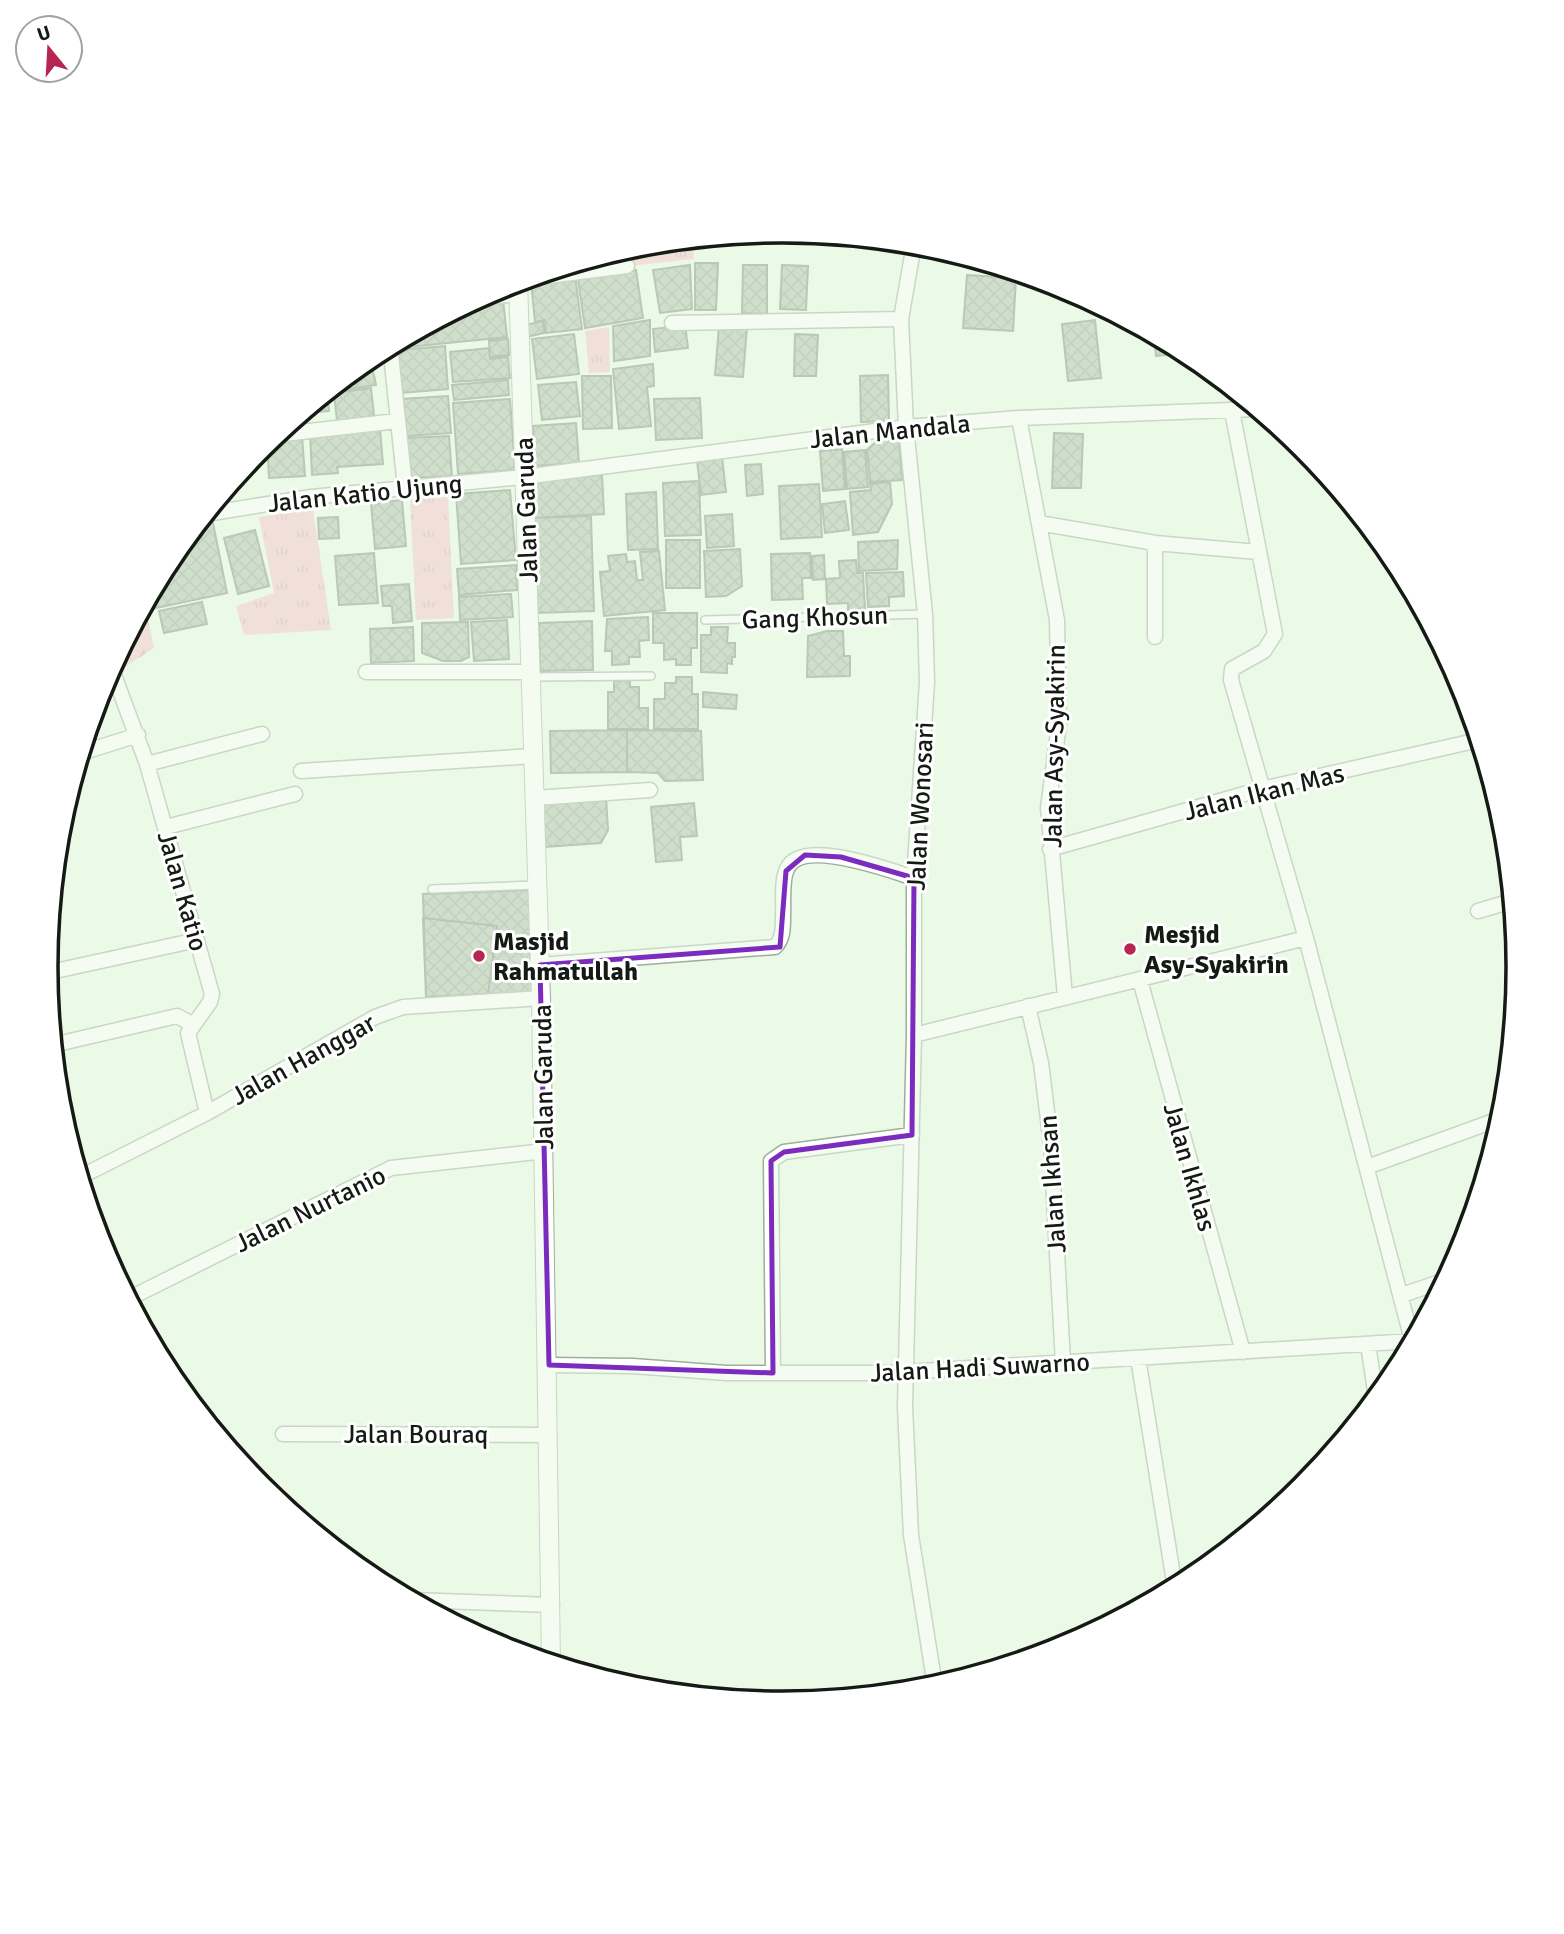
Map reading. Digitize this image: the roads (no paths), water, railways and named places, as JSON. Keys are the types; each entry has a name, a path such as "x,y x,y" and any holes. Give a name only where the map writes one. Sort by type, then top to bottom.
{"street":[{"name":"Jalan Wonosari","path":"912,255 901,319 906,428 925,614 928,682 914,878 914,1035 905,1407 911,1535 933,1675"},
{"path":"558,278 628,266"},
{"name":"Jalan Garuda","path":"520,292 545,1151 551,1654"},
{"path":"672,323 901,319"},
{"path":"391,358 405,487"},
{"name":"Jalan Mandala","path":"524,477 906,428 1019,418 1245,410"},
{"path":"1232,411 1275,634 1264,651 1237,664 1230,672 1306,938 1410,1327"},
{"name":"Jalan Asy-Syakirin","path":"1019,418 1057,620 1059,724 1048,808 1065,997"},
{"path":"293,433 397,421"},
{"name":"Jalan Katio Ujung","path":"218,512 311,497 524,477"},
{"path":"1039,523 1155,543 1258,552"},
{"path":"1155,543 1155,637"},
{"path":"366,672 531,674"},
{"name":"Jalan Katio","path":"117,681 147,764 212,994 210,1002 192,1024"},
{"path":"147,764 262,734"},
{"path":"91,750 138,735"},
{"name":"Jalan Ikan Mas","path":"1050,849 1262,789 1470,742"},
{"path":"301,771 534,756"},
{"path":"535,798 650,790"},
{"path":"166,827 295,794"},
{"path":"540,965 775,947 780,941 783,929 786,871 797,858 805,855 841,857 914,878"},
{"path":"1478,911 1503,904"},
{"path":"914,1035 1306,938"},
{"path":"58,970 197,940"},
{"name":"Jalan Ikhlas","path":"1140,980 1243,1352"},
{"name":"Jalan Hanggar","path":"88,1173 207,1113 375,1017 403,1007 541,998"},
{"name":"Jalan Ikhsan","path":"1028,1006 1041,1063 1051,1144 1063,1363"},
{"path":"62,1043 177,1016 192,1024 188,1041 207,1113"},
{"path":"1367,1167 1489,1123"},
{"path":"773,1373 771,1161 784,1152 912,1135"},
{"name":"Jalan Nurtanio","path":"136,1294 391,1168 545,1151"},
{"path":"1402,1295 1433,1284"},
{"name":"Jalan Hadi Suwarno","path":"549,1365 773,1373 906,1371 1401,1341"},
{"path":"1368,1344 1374,1384"},
{"path":"1138,1358 1173,1576"},
{"name":"Jalan Bouraq","path":"282,1434 549,1435"},
{"path":"432,1601 552,1605"}],"lane":[{"name":"Gang Khosun","path":"705,620 925,614"},
{"path":"531,674 651,676"},
{"path":"432,889 538,885"}],"place":[{"name":"Mesjid Asy-Syakirin","path":"1130,949"},
{"name":"Masjid Rahmatullah","path":"479,956"}]}
